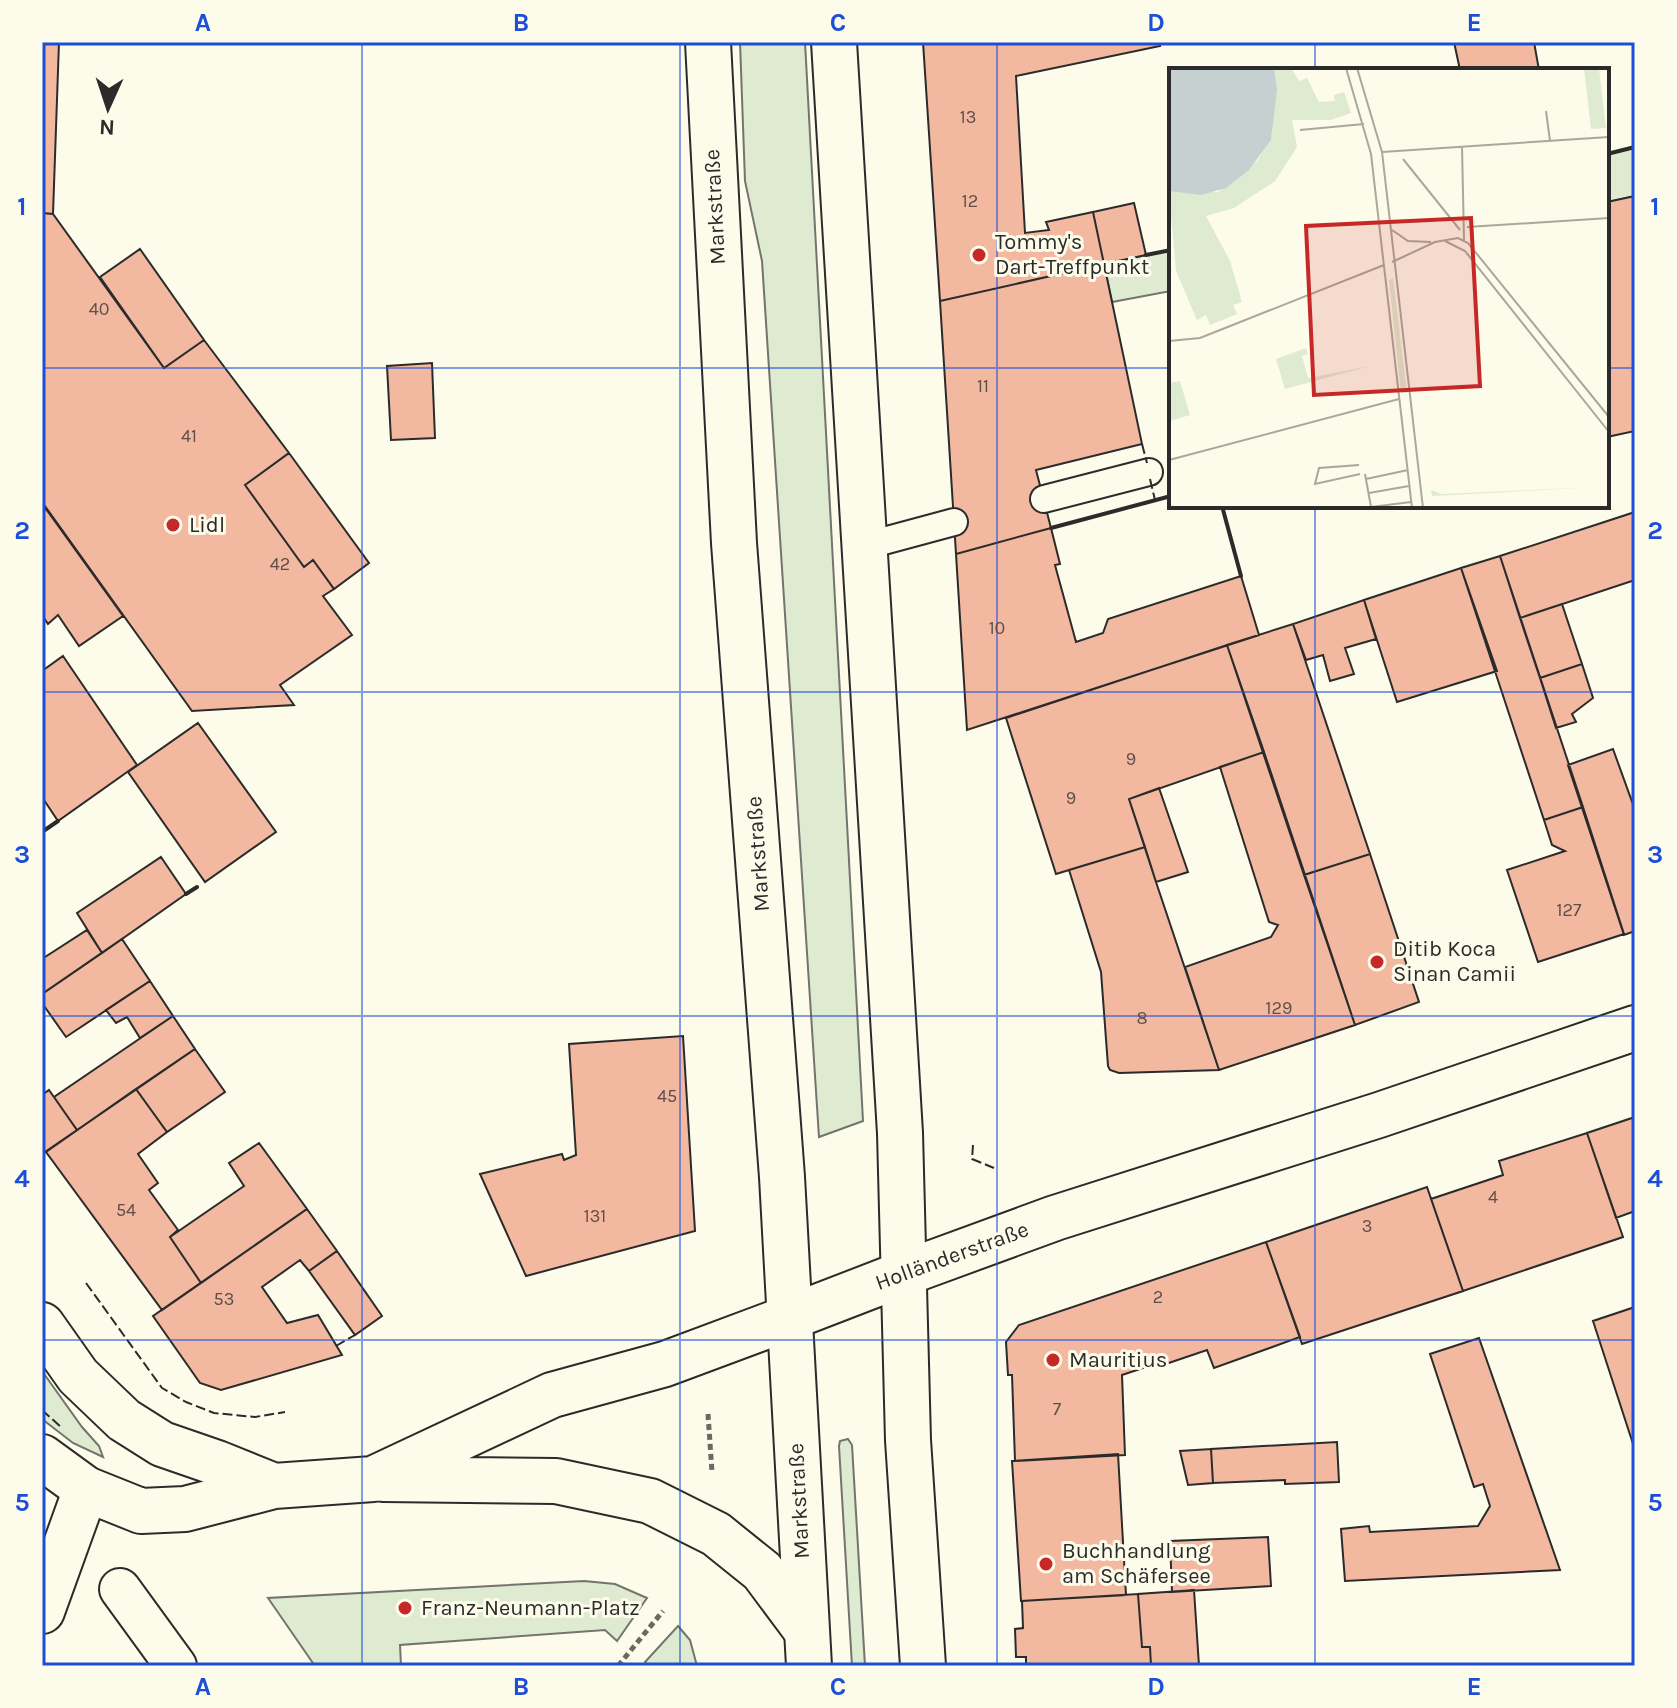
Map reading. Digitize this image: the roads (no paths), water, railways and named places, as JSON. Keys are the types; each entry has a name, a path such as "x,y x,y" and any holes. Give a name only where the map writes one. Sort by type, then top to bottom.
{"main road":[{"name":"Markstraße","path":"708,42 734,543 753,768 791,1317 807,1648"},
{"path":"834,42 897,1086 908,1440 923,1666"},
{"name":"Holländerstraße","path":"42,1457 86,1489 141,1511 185,1509 274,1486 373,1479 552,1395 665,1364 1055,1218 1379,1115 1635,1028"},
{"path":"42,1325 78,1376 124,1420 162,1444 274,1486"},
{"path":"373,1479 556,1481 650,1501 716,1534 762,1571 807,1648"},
{"path":"42,1611 86,1489"}],"street":[{"path":"120,1589 176,1666"}],"lane":[{"path":"1044,499 1149,472"},
{"path":"865,546 954,522"}],"place":[{"name":"Tommy's Dart-Treffpunkt","path":"979,255"},
{"name":"Lidl","path":"173,525"},
{"name":"Ditib Koca Sinan Camii","path":"1377,962"},
{"name":"Mauritius","path":"1053,1360"},
{"name":"Buchhandlung am Schäfersee","path":"1046,1564"},
{"name":"Franz-Neumann-Platz","path":"405,1608"}]}
